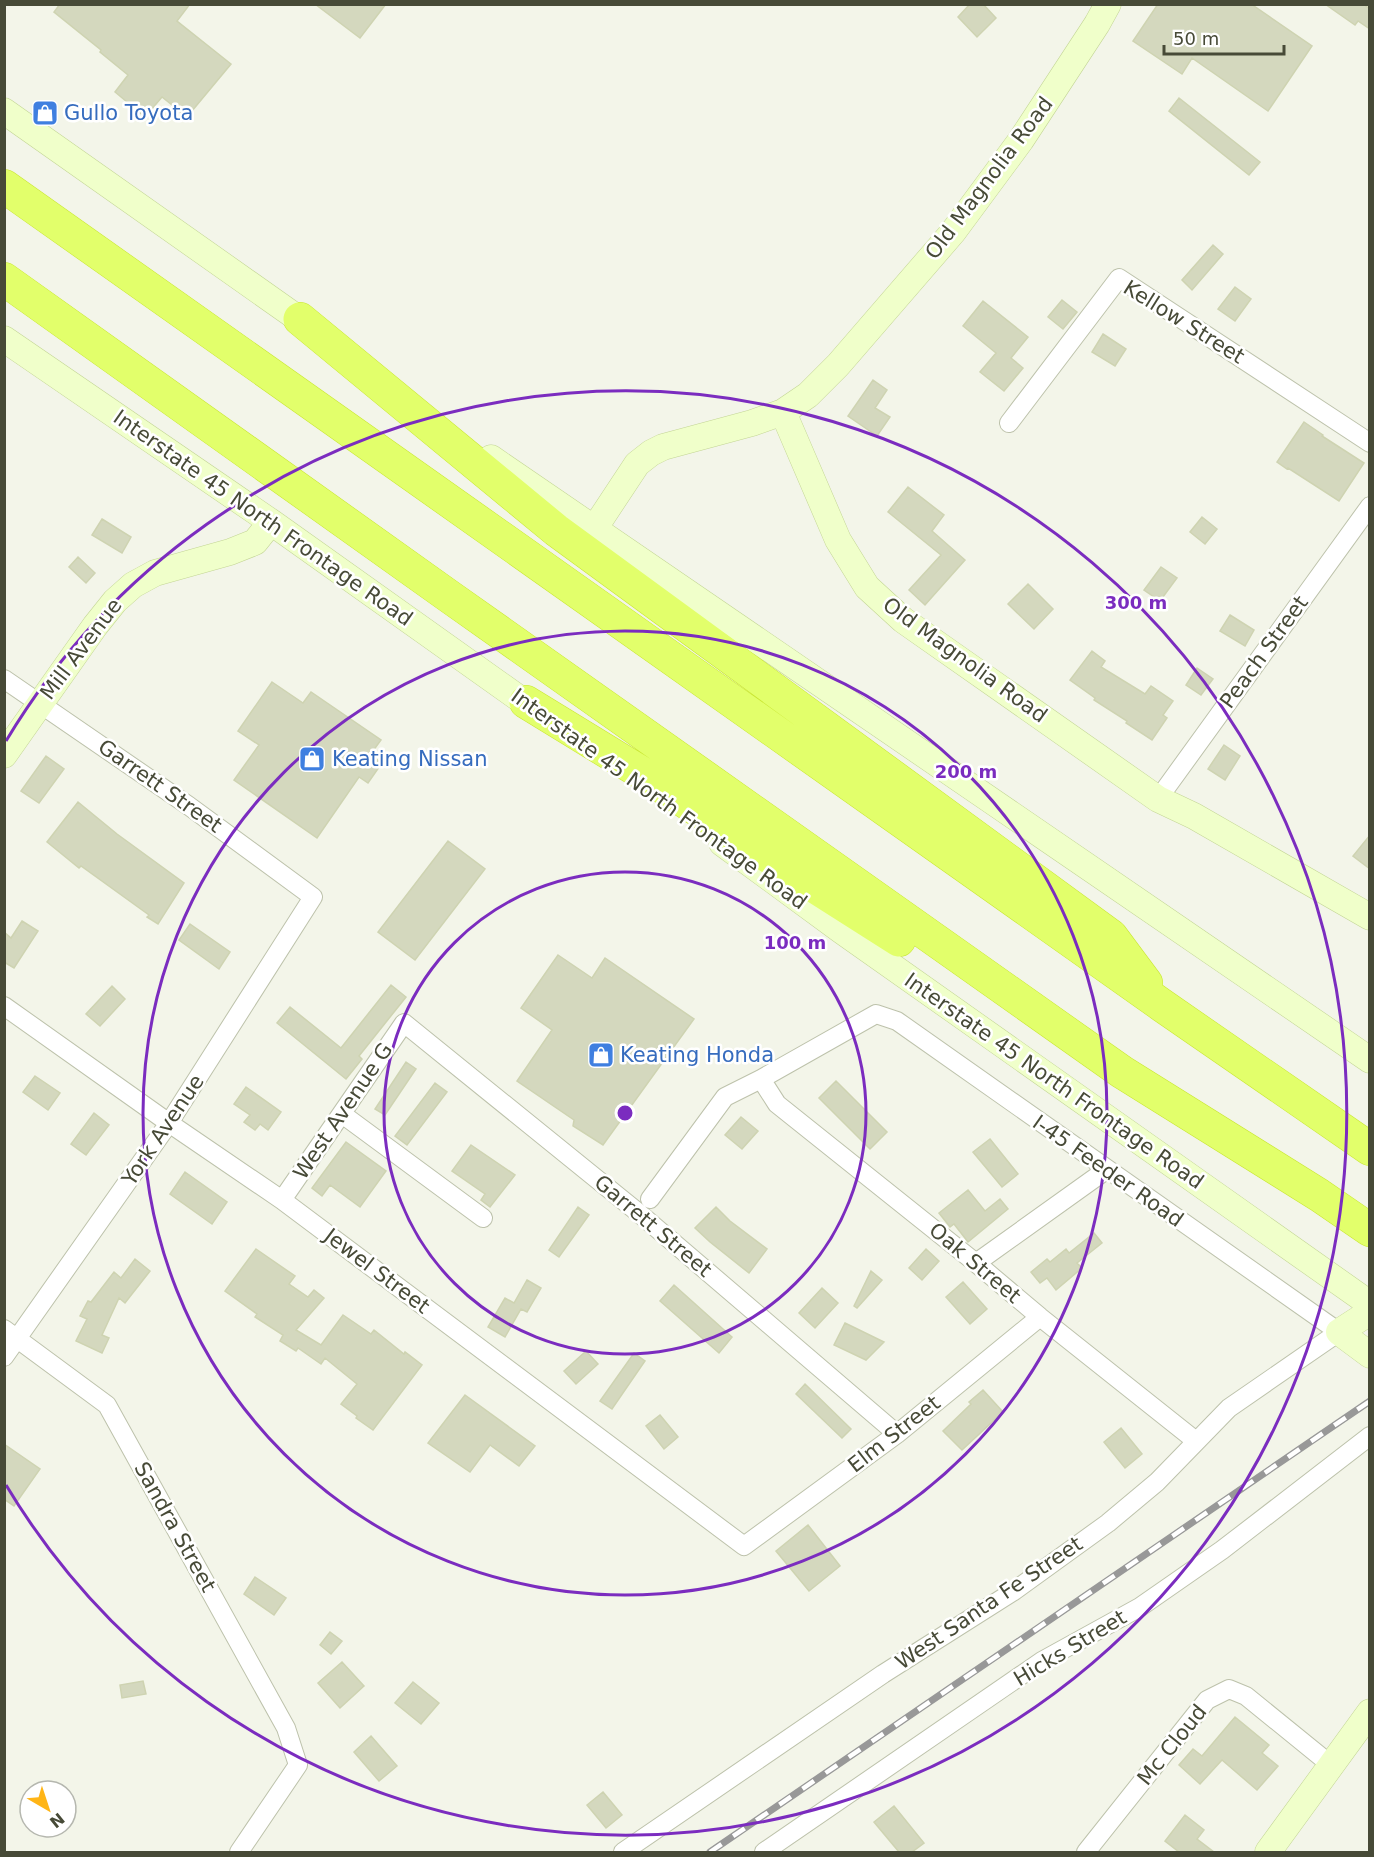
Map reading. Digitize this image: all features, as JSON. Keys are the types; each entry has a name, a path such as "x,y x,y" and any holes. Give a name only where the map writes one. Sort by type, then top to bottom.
{"highway":[{"path":"4,186 1163,1006 1370,1149"},
{"path":"4,279 1122,1072"},
{"path":"300,319 556,530 1111,936 1163,1006"},
{"path":"526,702 642,773 929,959 1122,1072 1319,1195 1370,1230"}],"main road":[{"name":"Old Magnolia Road","path":"1108,4 1021,140 953,232 838,365 808,395 783,412 838,540 867,587 903,620 1158,799 1194,816 1370,917"},
{"path":"4,111 300,319 524,482 1370,1060"},
{"name":"Interstate 45 North Frontage Road","path":"4,339 271,522 526,702 573,739 695,824 851,938 1370,1304"},
{"path":"594,529 637,464 651,453 663,447 752,423 783,412"},
{"name":"Mill Avenue","path":"4,755 115,601 133,585 155,573 230,552 255,542 271,522"},
{"path":"1370,1312 1339,1332 1370,1355"},
{"path":"1268,1852 1370,1713"}],"street":[{"name":"Kellow Street","path":"1009,423 1119,278 1370,443"},
{"name":"Peach Street","path":"1158,799 1370,506"},
{"name":"Garrett Street","path":"4,679 189,806 313,897"},
{"name":"York Avenue","path":"4,1357 11,1333 169,1123 313,897"},
{"name":"Jewel Street","path":"4,1006 282,1200 744,1546"},
{"name":"I-45 Feeder Road","path":"761,1079 876,1014 897,1022 1339,1332"},
{"name":"Garrett Street","path":"404,1023 640,1214 897,1434"},
{"name":"West Avenue G","path":"282,1200 404,1023"},
{"path":"650,1199 725,1097 761,1079"},
{"name":"Oak Street","path":"761,1079 777,1104 1196,1441"},
{"path":"342,1114 483,1218"},
{"path":"976,1263 1106,1170"},
{"name":"Elm Street","path":"744,1546 897,1434 1040,1317"},
{"name":"West Santa Fe Street","path":"623,1852 883,1674 1023,1584 1108,1523 1157,1482 1229,1408 1339,1332"},
{"name":"Sandra Street","path":"11,1333 107,1405 286,1728 298,1765 239,1852"},
{"name":"Hicks Street","path":"764,1852 1042,1661 1140,1606 1222,1550 1370,1436"},
{"name":"Mc Cloud","path":"1086,1852 1206,1700 1229,1689 1246,1696 1331,1766"}],"building":[{"path":"60,4 190,4 177,21 231,64 187,117 162,97 145,117 115,92 128,75 54,12"},
{"path":"315,4 386,4 360,38"},
{"path":"970,4 983,4 996,18 977,37 958,17"},
{"path":"1158,4 1251,4 1312,46 1268,111 1192,58 1182,74 1133,41"},
{"path":"1325,4 1363,4 1370,9 1370,29 1358,21 1355,25"},
{"path":"1179,98 1260,162 1249,175 1169,111"},
{"path":"1213,245 1223,254 1192,290 1182,280"},
{"path":"1235,287 1251,299 1235,321 1218,309"},
{"path":"1062,300 1077,312 1063,329 1048,317"},
{"path":"983,301 1028,337 1011,358 1023,368 1004,391 980,372 996,353 963,326"},
{"path":"1103,334 1126,349 1115,366 1092,352"},
{"path":"873,380 887,390 875,408 890,417 877,436 848,416"},
{"path":"1304,422 1364,463 1339,501 1277,462"},
{"path":"908,487 944,515 932,531 965,560 925,605 909,590 941,555 888,512"},
{"path":"1202,517 1217,529 1205,544 1190,532"},
{"path":"102,519 131,537 122,553 92,535"},
{"path":"78,557 95,573 86,583 69,567"},
{"path":"1161,567 1177,578 1160,601 1144,590"},
{"path":"1028,584 1053,609 1034,629 1008,604"},
{"path":"1230,615 1254,630 1245,646 1220,631"},
{"path":"1092,651 1105,661 1101,667 1145,694 1151,686 1173,701 1163,715 1167,718 1152,740 1094,700 1095,698 1070,680"},
{"path":"1197,668 1213,679 1201,695 1186,685"},
{"name":"Keating Nissan","path":"272,682 303,703 311,692 381,740 370,755 382,763 368,783 359,777 317,838 234,780 259,745 238,731"},
{"path":"1224,745 1240,756 1225,780 1208,769"},
{"path":"46,756 64,769 39,803 21,791"},
{"path":"78,802 184,883 158,924 81,866 79,868 47,842"},
{"path":"1370,835 1370,869 1353,856"},
{"path":"448,841 485,869 415,960 378,932"},
{"path":"22,921 38,931 14,968 4,962 4,932 11,938"},
{"path":"190,924 230,952 219,969 179,940"},
{"name":"Keating Honda","path":"558,955 592,978 605,958 694,1019 603,1145 573,1126 574,1120 517,1081 552,1030 521,1008"},
{"path":"391,985 406,997 359,1056 362,1059 346,1079 277,1023 290,1007 341,1048"},
{"path":"112,986 125,999 100,1026 86,1014"},
{"path":"406,1062 416,1069 385,1115 375,1109"},
{"path":"35,1076 60,1093 48,1110 23,1092"},
{"path":"836,1081 887,1132 870,1149 819,1098"},
{"path":"435,1083 447,1092 407,1145 395,1136"},
{"path":"246,1087 281,1112 268,1130 260,1124 255,1130 244,1122 250,1115 234,1104"},
{"path":"94,1113 109,1125 86,1155 71,1144"},
{"path":"741,1117 758,1131 742,1149 725,1135"},
{"path":"990,1139 1018,1174 1002,1187 973,1152"},
{"path":"346,1142 386,1171 360,1207 330,1185 322,1196 312,1188"},
{"path":"471,1145 515,1175 490,1207 481,1200 485,1194 452,1171"},
{"path":"185,1172 227,1202 212,1224 170,1194"},
{"path":"968,1190 985,1211 1000,1199 1008,1209 968,1242 954,1224 950,1227 939,1213"},
{"path":"578,1207 589,1215 559,1257 549,1250"},
{"path":"716,1207 730,1221 767,1249 749,1273 695,1228"},
{"path":"1094,1233 1102,1243 1077,1263 1082,1268 1056,1290 1047,1278 1040,1283 1031,1272 1047,1259 1050,1262 1066,1249 1069,1253"},
{"path":"256,1249 295,1276 289,1284 308,1297 314,1290 324,1298 296,1330 321,1345 343,1315 371,1334 374,1330 422,1365 373,1430 341,1404 357,1384 325,1358 321,1364 298,1348 296,1351 280,1341 283,1335 255,1317 257,1314 225,1291"},
{"path":"926,1249 939,1261 922,1280 909,1268"},
{"path":"135,1259 150,1271 125,1303 119,1298 102,1335 109,1338 102,1353 76,1341 87,1319 80,1316 88,1301 91,1302 114,1272 121,1278"},
{"path":"871,1271 882,1280 857,1308 854,1306"},
{"path":"527,1280 541,1288 527,1312 521,1309 505,1337 488,1327 505,1298 514,1303"},
{"path":"963,1282 987,1309 970,1324 946,1297"},
{"path":"674,1285 732,1337 719,1353 660,1301"},
{"path":"822,1288 838,1303 815,1328 799,1313"},
{"path":"845,1323 884,1342 866,1360 834,1345"},
{"path":"586,1351 598,1364 576,1384 564,1371"},
{"path":"634,1353 645,1361 612,1409 600,1401"},
{"path":"805,1384 851,1429 842,1438 796,1394"},
{"path":"983,1390 1003,1412 962,1450 943,1431"},
{"path":"465,1395 535,1446 519,1466 490,1445 470,1472 428,1443"},
{"path":"660,1415 678,1437 664,1449 646,1426"},
{"path":"1121,1428 1142,1454 1125,1468 1104,1442"},
{"path":"4,1444 40,1469 14,1506 4,1499"},
{"path":"808,1525 840,1566 809,1591 776,1551"},
{"path":"255,1577 286,1598 274,1615 244,1594"},
{"path":"330,1632 342,1641 331,1654 320,1645"},
{"path":"342,1662 364,1686 340,1708 318,1683"},
{"path":"143,1681 146,1694 122,1698 120,1685"},
{"path":"413,1682 439,1703 421,1724 395,1703"},
{"path":"1235,1717 1269,1745 1262,1753 1278,1766 1257,1790 1222,1760 1200,1784 1179,1765 1193,1749 1202,1756"},
{"path":"371,1736 397,1766 379,1781 354,1752"},
{"path":"603,1792 622,1815 606,1828 587,1805"},
{"path":"894,1806 924,1843 912,1852 899,1852 874,1822"},
{"path":"1185,1815 1204,1830 1197,1839 1214,1852 1179,1852 1165,1841"}],"railway":[{"path":"710,1852 1370,1401"}],"place":[{"name":"Gullo Toyota","path":"45,113"},
{"name":"Keating Nissan","path":"312,759"},
{"name":"Keating Honda","path":"601,1055"}]}
